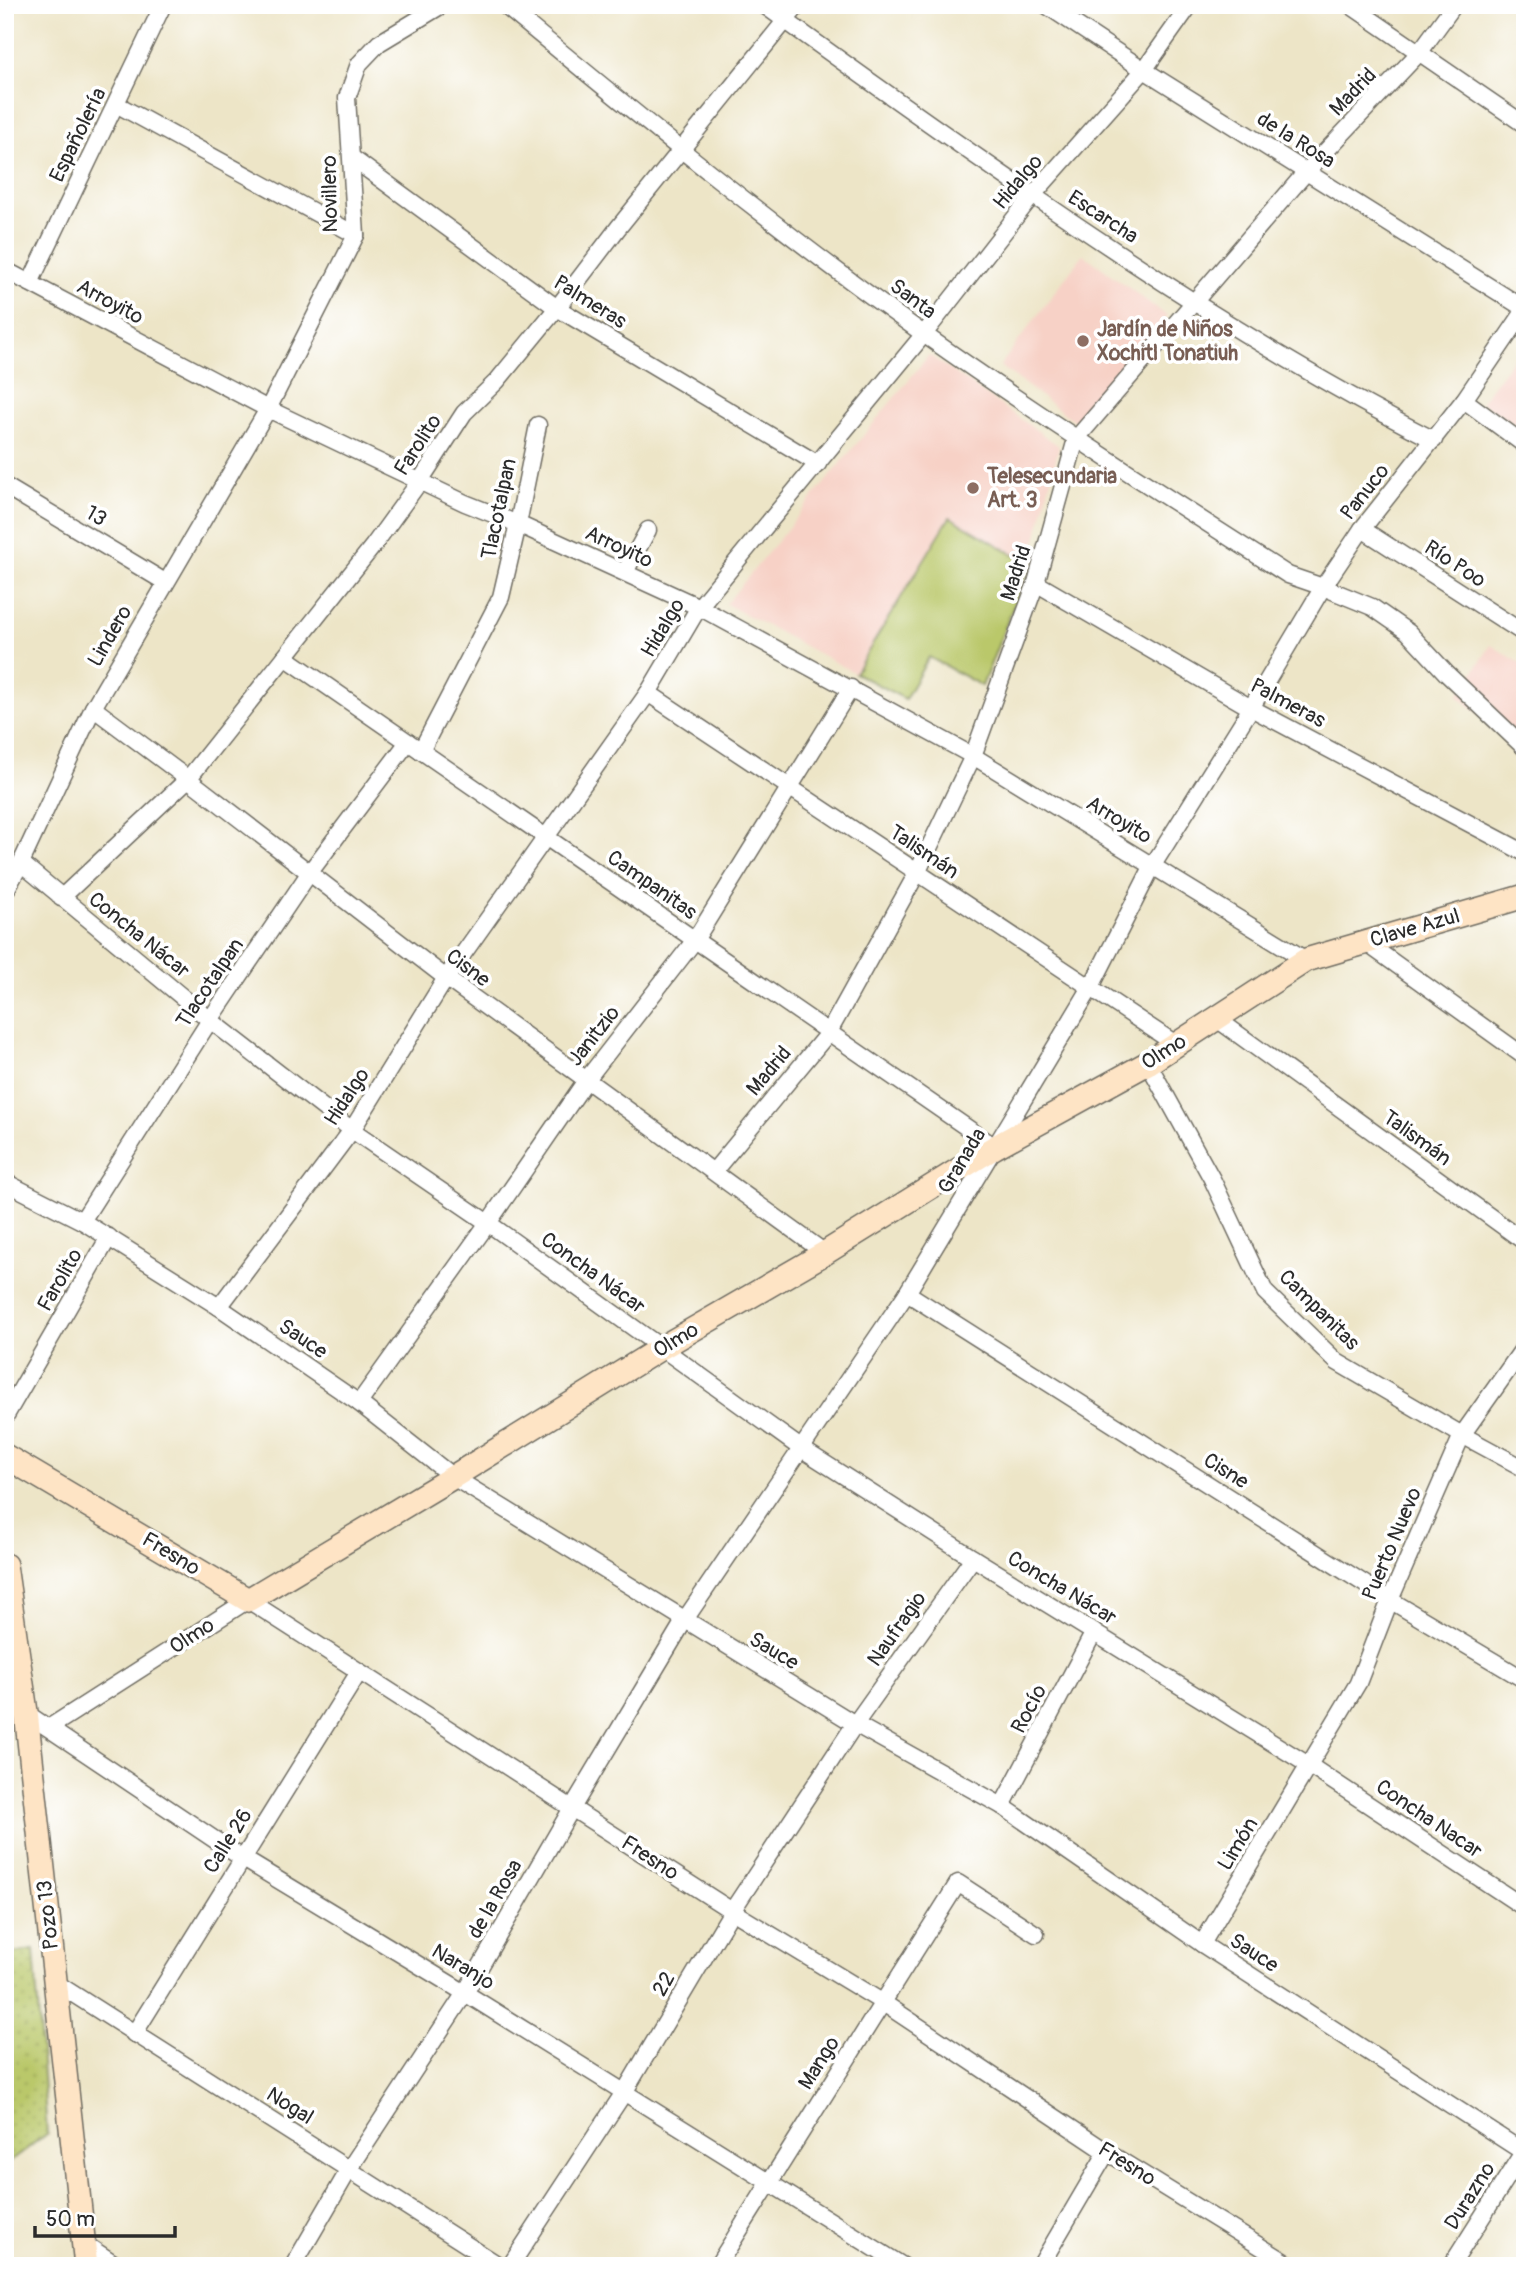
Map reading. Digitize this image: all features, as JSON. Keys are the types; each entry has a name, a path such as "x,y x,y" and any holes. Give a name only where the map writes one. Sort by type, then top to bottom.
{"main road":[{"name":"Clave Azul","path":"1306,960 1525,896"},
{"name":"Olmo","path":"248,1600 662,1348 825,1253 995,1147 1149,1063 1306,960"},
{"name":"Fresno","path":"5,1456 248,1600"},
{"name":"Pozo 13","path":"5,1565 26,1712 84,2254"}],"street":[{"name":"Españolería","path":"30,283 163,5"},
{"name":"Novillero","path":"268,409 356,235 347,97 359,64 379,43 442,5"},
{"name":"Santa","path":"504,5 681,151 924,334 1076,439 1287,575 1372,607 1408,632 1525,748"},
{"name":"Escarcha","path":"764,5 1032,195 1194,303 1361,404 1434,440"},
{"name":"Farolito","path":"61,898 188,779 373,546 464,413 497,381 557,308 798,5"},
{"name":"de la Rosa","path":"1046,5 1144,70 1525,309"},
{"name":"Hidalgo","path":"219,1307 352,1130 446,978 648,693 699,607 924,334 1032,195 1144,70 1190,5"},
{"path":"1350,5 1525,125"},
{"name":"Madrid","path":"714,1171 829,1032 918,873 973,756 1036,583 1076,439 1307,171 1419,53 1454,5"},
{"path":"116,104 356,235"},
{"name":"Palmeras","path":"352,158 557,308 818,464"},
{"name":"Arroyito","path":"5,270 268,409 465,503 518,524 699,607 973,756 1306,960"},
{"name":"Panuco","path":"1251,708 1323,587 1362,529 1464,400 1525,309"},
{"path":"1464,400 1525,445"},
{"name":"Lindero","path":"5,892 93,708 268,409"},
{"name":"Tlacotalpan","path":"82,1221 210,1020 310,872 414,746 501,597 538,425"},
{"name":"13","path":"5,486 165,582"},
{"name":"Río Poo","path":"1362,529 1525,634"},
{"path":"625,572 648,530"},
{"name":"Palmeras","path":"1036,583 1251,708 1522,846"},
{"name":"Campanitas","path":"285,657 995,1147"},
{"name":"Janitzio","path":"359,1403 587,1079 695,940 850,688"},
{"name":"Talismán","path":"648,693 1177,1045"},
{"name":"Cisne","path":"93,708 446,978 825,1253"},
{"name":"Granada","path":"684,1621 907,1293 1090,989 1153,865 1251,708"},
{"name":"Concha Nácar","path":"21,863 210,1020 352,1130 488,1223 802,1449 1310,1766"},
{"path":"1365,942 1525,1058"},
{"name":"Talismán","path":"1217,1019 1525,1242"},
{"name":"Campanitas","path":"1149,1063 1212,1179 1265,1292 1337,1362 1525,1469"},
{"name":"Sauce","path":"5,1182 82,1221 219,1307 359,1403 453,1477 855,1724 1002,1806 1202,1944 1524,2151"},
{"name":"Farolito","path":"5,1417 109,1237"},
{"name":"Cisne","path":"907,1293 1390,1600 1525,1680"},
{"name":"Puerto Nuevo","path":"1310,1766 1358,1682 1390,1600 1462,1435 1525,1346"},
{"name":"Naufragio","path":"855,1724 973,1558"},
{"name":"Fresno","path":"248,1600 732,1911 882,2002 1107,2152 1292,2266"},
{"name":"Olmo","path":"50,1727 248,1600"},
{"name":"de la Rosa","path":"293,2266 350,2168 466,1993 684,1621"},
{"name":"Rocío","path":"1002,1806 1094,1632"},
{"name":"Calle 26","path":"134,2034 359,1672"},
{"name":"Naranjo","path":"5,1699 242,1858 625,2091 903,2266"},
{"name":"22","path":"510,2266 625,2091 732,1911 855,1724"},
{"name":"Concha Nacar","path":"1310,1766 1525,1908"},
{"name":"Limón","path":"1202,1944 1310,1766"},
{"name":"Mango","path":"718,2266 958,1883 1036,1934"},
{"name":"Nogal","path":"56,1983 500,2266"},
{"name":"Durazno","path":"1451,2266 1524,2151"},
{"path":"1040,2266 1107,2152"},
{"path":"84,2254 118,2266"}],"shaded area":[{"name":"Jardín de Niños Xochitl Tonatiuh","path":"1083,254 1167,316 1080,425 1000,366"},
{"path":"1525,343 1525,431 1481,402"},
{"path":"929,355 1059,446 1030,564 949,518 855,673 726,604"},
{"path":"1491,645 1525,666 1525,752 1458,696"}],"green space":[{"path":"950,517 1030,564 982,686 929,657 905,699 855,673"},
{"path":"34,1950 47,2133 5,2166 5,1954"}],"place":[{"name":"Jardín de Niños Xochitl Tonatiuh","path":"1083,341"},
{"name":"Telesecundaria Art. 3","path":"973,488"}]}
